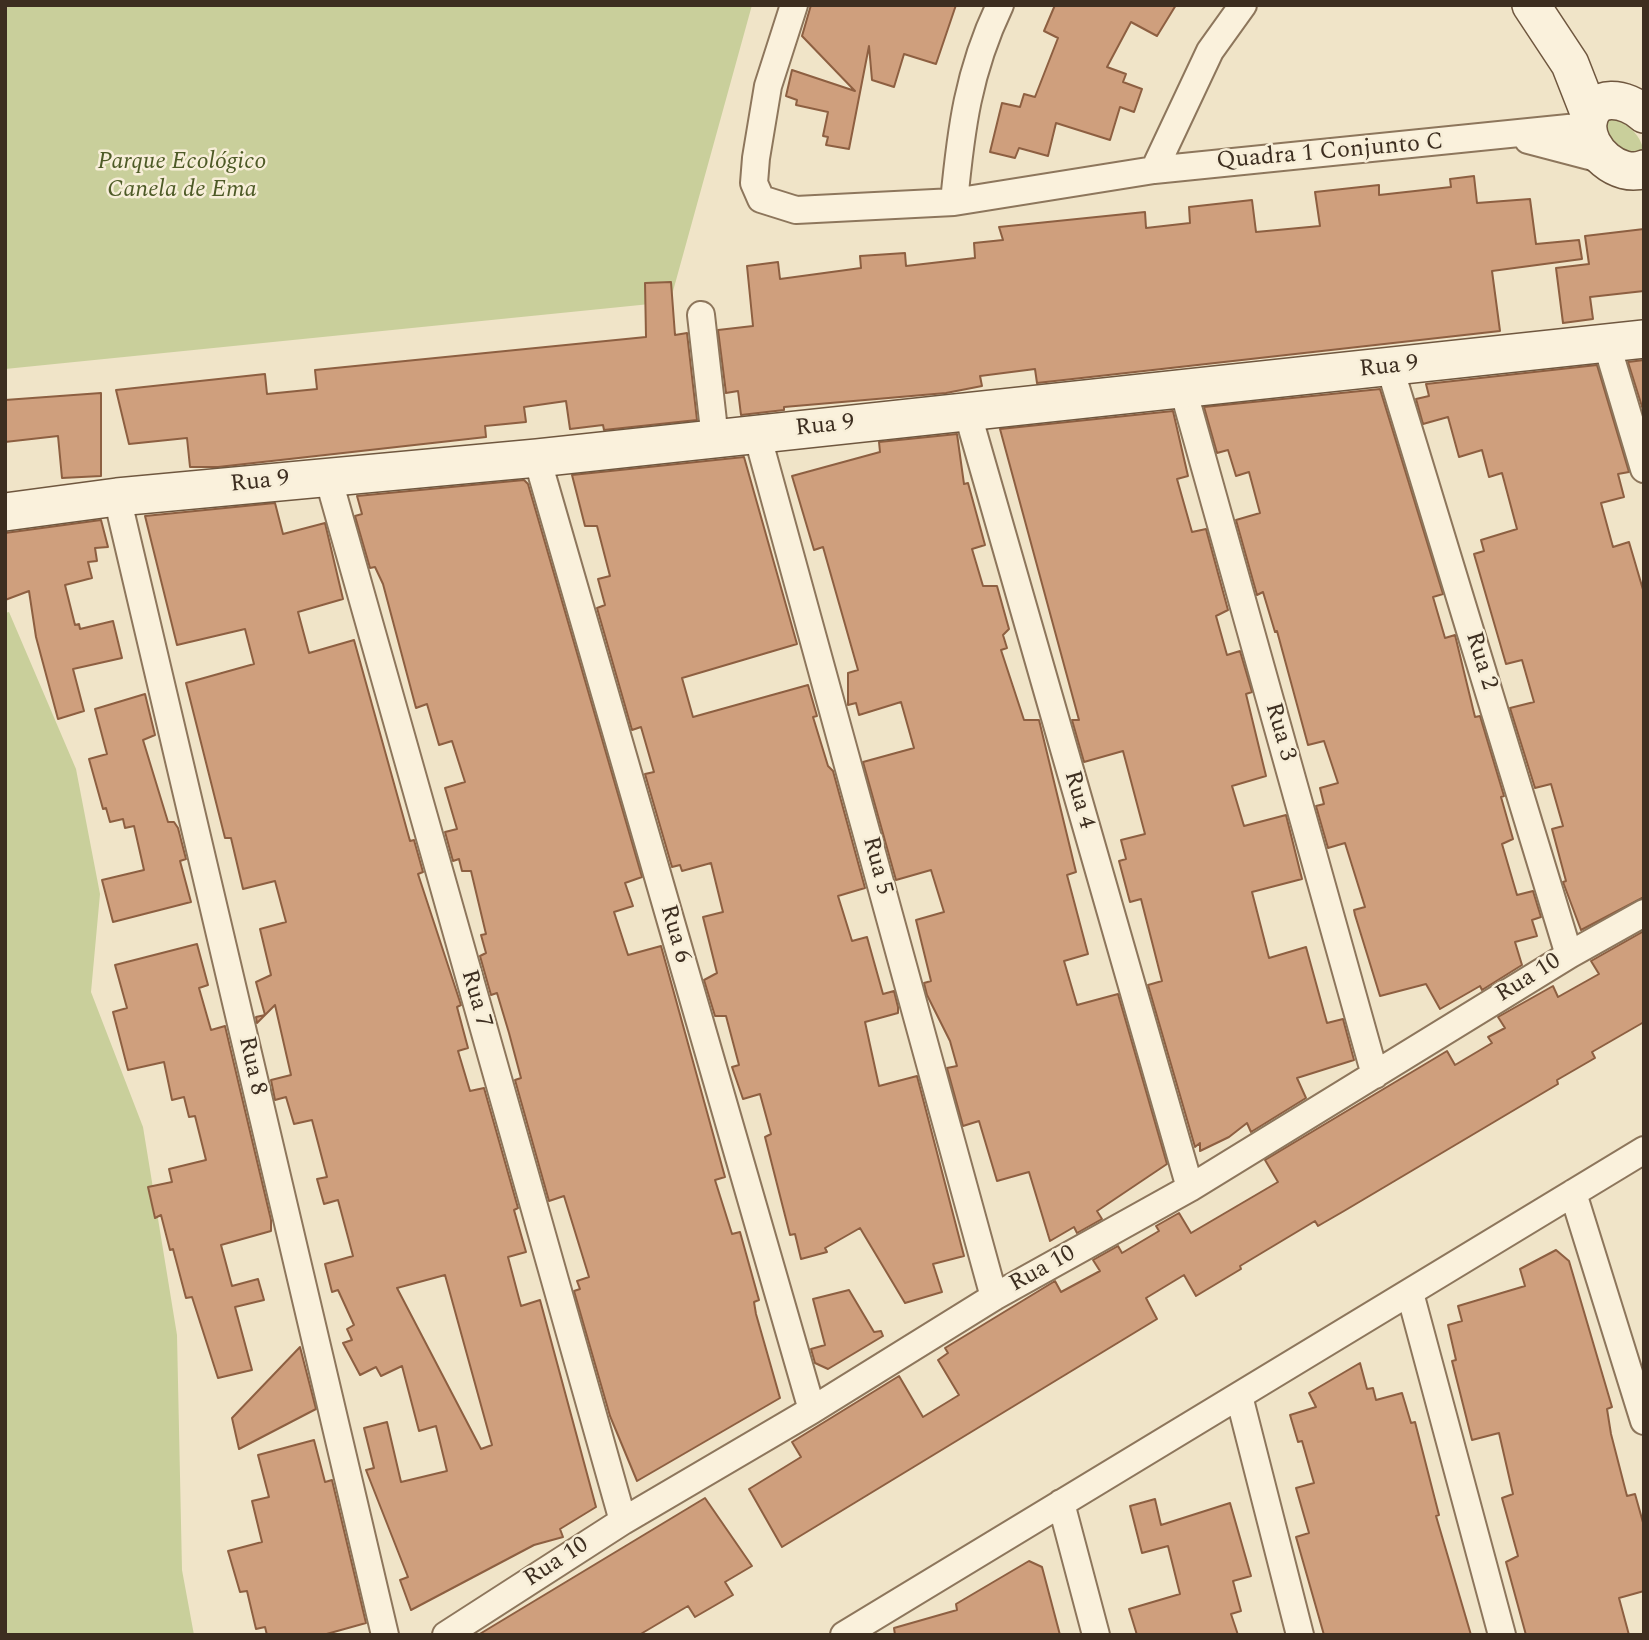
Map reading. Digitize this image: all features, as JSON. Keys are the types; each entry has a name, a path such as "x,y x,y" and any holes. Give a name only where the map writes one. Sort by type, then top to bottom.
{"street":[{"name":"Quadra 1 Conjunto C","path":"794,5 768,86 756,158 754,183 761,199 777,206 796,209 954,202 1154,170 1505,137"},
{"path":"954,202 961,121 984,38 1000,5"},
{"path":"1154,170 1210,51 1243,5"},
{"path":"1531,5 1570,64 1611,114"},
{"path":"1505,137 1611,114"},
{"path":"1608,161 1591,140 1611,114"},
{"path":"1505,137 1537,141 1608,161 1626,172 1644,169"},
{"path":"701,315 715,439"},
{"name":"Rua 9","path":"5,512 117,497 537,458 1644,339"},
{"path":"1607,345 1644,470"},
{"name":"Rua 2","path":"1390,368 1569,955"},
{"name":"Rua 3","path":"1183,389 1375,1075"},
{"name":"Rua 4","path":"967,411 1190,1188"},
{"name":"Rua 5","path":"757,434 994,1297"},
{"name":"Rua 6","path":"537,458 812,1410"},
{"name":"Rua 7","path":"328,477 623,1521"},
{"name":"Rua 8","path":"117,497 384,1635"},
{"name":"Rua 10","path":"446,1635 623,1521 812,1410 994,1297 1190,1188 1569,955 1644,913"},
{"path":"844,1635 878,1625 1061,1503 1644,1150"},
{"path":"1573,1193 1644,1421"},
{"path":"1410,1293 1502,1635"},
{"path":"1239,1396 1300,1635"},
{"path":"1061,1503 1096,1635"}],"green space":[{"name":"Parque Ecológico Canela de Ema","path":"5,5 752,5 670,302 5,369"},
{"path":"1611,118 1629,127 1641,142 1644,155 1633,165 1600,126"},
{"path":"9,612 76,769 100,894 91,992 143,1127 177,1335 182,1570 194,1635 5,1635 5,613"}],"building":[{"path":"811,5 956,5 936,64 904,54 894,87 872,80 869,46 849,149 826,145 828,137 823,136 828,112 796,105 797,100 786,96 792,70 855,91 802,36"},
{"path":"1055,5 1176,5 1157,36 1131,22 1107,67 1126,74 1123,82 1142,89 1134,112 1120,107 1110,140 1056,123 1048,156 1019,148 1015,158 990,152 1002,103 1020,107 1024,94 1035,97 1058,38 1044,31"},
{"path":"1474,176 1477,203 1530,199 1536,244 1579,240 1582,259 1492,271 1500,331 1037,383 1035,369 980,376 982,386 946,393 784,407 784,410 741,415 738,391 726,393 718,330 753,326 747,266 778,262 780,279 861,268 860,256 905,253 906,266 975,258 974,243 1003,240 999,227 1145,212 1146,228 1190,223 1189,207 1252,200 1256,232 1320,226 1315,192 1379,185 1379,195 1451,187 1450,179"},
{"path":"1644,229 1644,291 1590,297 1593,319 1563,323 1556,268 1589,264 1585,236"},
{"path":"671,282 675,335 687,333 697,420 604,430 603,425 570,429 566,401 524,407 526,422 485,426 486,437 218,467 190,467 187,438 129,444 116,390 265,374 267,394 317,389 315,370 646,337 645,283"},
{"path":"1644,360 1644,413 1628,362"},
{"path":"1597,365 1629,472 1618,474 1624,497 1601,503 1613,547 1629,542 1644,593 1644,897 1581,930 1563,882 1566,881 1552,829 1563,826 1551,784 1535,788 1510,708 1534,702 1522,660 1506,664 1474,554 1484,551 1481,540 1517,529 1502,473 1489,477 1482,450 1459,457 1448,417 1423,424 1416,399 1429,396 1426,384"},
{"path":"1380,389 1443,594 1433,597 1445,638 1455,635 1475,717 1480,716 1504,796 1501,797 1513,839 1502,844 1517,895 1533,891 1541,917 1532,920 1537,936 1515,942 1522,965 1482,990 1480,986 1440,1009 1426,984 1380,996 1355,915 1354,910 1365,907 1345,843 1328,848 1316,806 1324,804 1320,788 1338,783 1324,741 1308,745 1277,631 1275,632 1263,592 1257,595 1236,520 1260,513 1249,472 1236,476 1228,450 1217,453 1204,407"},
{"path":"101,393 101,476 62,478 58,436 5,442 5,400"},
{"path":"1173,411 1188,476 1177,479 1192,532 1206,529 1228,610 1216,616 1227,655 1240,651 1252,692 1246,694 1266,776 1232,786 1244,826 1286,815 1302,879 1252,892 1269,958 1306,947 1327,1023 1343,1019 1354,1060 1297,1078 1306,1098 1251,1132 1247,1123 1229,1137 1200,1151 1200,1143 1195,1147 1148,985 1162,981 1141,899 1130,902 1119,861 1126,859 1121,840 1145,834 1123,751 1084,762 1072,720 1079,720 1000,429"},
{"path":"957,434 964,484 968,483 985,545 972,549 983,586 997,586 1009,629 1003,635 1007,648 1001,650 1024,720 1039,720 1076,872 1067,875 1088,954 1064,961 1077,1005 1118,994 1167,1164 1097,1211 1102,1219 1077,1233 1074,1227 1050,1241 1029,1172 997,1181 979,1121 963,1126 947,1068 957,1066 950,1041 927,995 924,983 931,981 916,920 944,912 931,870 896,880 863,762 914,748 901,702 859,715 856,703 848,705 848,673 858,670 823,547 814,550 792,476 880,452 879,442"},
{"path":"744,457 797,644 682,678 693,717 808,685 817,716 813,717 828,766 833,771 865,888 838,896 852,941 867,937 883,994 894,991 898,1007 898,1013 865,1022 879,1086 917,1076 964,1256 933,1264 942,1292 905,1303 860,1228 825,1248 827,1252 801,1259 795,1234 790,1235 765,1137 771,1134 760,1094 743,1099 732,1067 739,1065 726,1016 715,1016 704,980 717,973 703,917 723,912 711,863 682,871 680,865 672,867 645,774 654,772 641,727 632,730 597,608 605,605 598,579 610,576 597,526 585,526 572,475"},
{"path":"524,480 528,484 642,877 625,883 633,906 614,912 628,955 661,946 725,1177 715,1180 732,1234 740,1232 759,1300 754,1302 756,1314 780,1398 637,1481 610,1416 574,1291 580,1289 577,1281 589,1277 564,1196 549,1201 515,1080 521,1078 509,1033 497,993 491,995 480,956 486,953 481,935 486,934 471,871 462,871 459,859 453,861 445,832 457,829 445,788 465,782 452,741 439,745 427,704 416,708 383,584 375,567 370,568 355,516 362,514 357,496"},
{"path":"275,503 283,534 325,523 343,599 298,612 309,653 354,640 410,841 414,840 423,872 418,874 461,1005 457,1007 468,1048 458,1051 470,1091 484,1088 518,1208 514,1210 526,1252 508,1257 521,1306 540,1300 596,1507 560,1529 563,1537 534,1545 411,1610 400,1580 408,1577 366,1470 374,1468 364,1428 387,1422 401,1482 447,1471 436,1426 419,1431 402,1366 381,1376 376,1367 360,1375 343,1343 352,1340 347,1329 354,1325 338,1290 332,1292 325,1264 353,1256 338,1200 324,1204 317,1179 327,1177 312,1120 294,1124 286,1097 275,1100 271,1080 291,1075 275,1005 265,1015 256,982 271,975 260,929 286,922 275,881 243,889 231,838 225,838 186,683 254,664 245,629 177,645 145,516","holes":["445,1275 492,1445 481,1449 397,1288"]},
{"path":"101,520 108,547 95,548 97,561 88,562 92,578 65,585 75,625 79,624 80,629 113,621 122,658 73,669 84,711 58,719 36,637 29,591 5,600 5,533"},
{"path":"145,694 155,735 143,740 168,822 174,822 178,828 186,859 180,861 191,902 113,922 102,880 144,870 134,826 125,828 123,819 110,822 106,808 103,809 89,759 107,754 95,709"},
{"path":"1644,931 1644,1022 1592,1052 1595,1058 1557,1080 1558,1084 1344,1211 1318,1226 1315,1221 1196,1296 1184,1275 1146,1298 1157,1319 782,1547 749,1489 801,1457 792,1442 899,1376 923,1417 959,1395 938,1360 948,1353 945,1348 1055,1281 1061,1292 1100,1271 1093,1260 1118,1246 1122,1253 1159,1231 1156,1226 1179,1213 1191,1233 1278,1182 1265,1160 1447,1051 1455,1065 1492,1043 1488,1037 1505,1028 1498,1017 1553,986 1558,997 1599,974 1591,961"},
{"path":"197,944 208,985 199,988 211,1030 225,1026 271,1220 271,1231 221,1245 232,1286 258,1279 264,1300 235,1307 252,1370 218,1378 192,1297 186,1298 161,1215 155,1218 148,1187 172,1182 169,1169 206,1160 195,1116 189,1117 184,1097 172,1100 164,1062 128,1070 113,1012 127,1008 115,965"},
{"path":"1556,1250 1569,1261 1612,1407 1607,1409 1611,1434 1627,1496 1635,1494 1644,1526 1644,1591 1619,1598 1629,1635 1526,1635 1506,1562 1518,1556 1502,1498 1513,1494 1499,1433 1472,1440 1452,1361 1456,1360 1448,1325 1462,1321 1458,1306 1525,1286 1520,1269"},
{"path":"849,1290 874,1332 881,1331 883,1336 828,1369 815,1363 811,1349 825,1345 813,1299"},
{"path":"300,1347 316,1409 239,1449 232,1418"},
{"path":"1360,1363 1367,1389 1373,1388 1376,1400 1402,1393 1411,1423 1415,1422 1439,1515 1436,1516 1471,1635 1324,1635 1296,1537 1309,1533 1296,1488 1314,1483 1302,1441 1298,1442 1290,1415 1316,1407 1309,1393"},
{"path":"314,1440 325,1482 332,1480 366,1623 323,1635 267,1635 265,1627 256,1629 247,1591 240,1592 228,1551 262,1542 252,1501 269,1497 258,1455"},
{"path":"705,1498 752,1566 725,1582 733,1595 695,1617 688,1606 639,1635 478,1635"},
{"path":"1155,1499 1161,1525 1230,1503 1251,1576 1233,1581 1241,1611 1231,1614 1238,1635 1137,1635 1129,1609 1180,1594 1168,1546 1142,1553 1130,1506"},
{"path":"1029,1561 1042,1567 1060,1635 895,1635 894,1628 957,1610 956,1604"}]}
